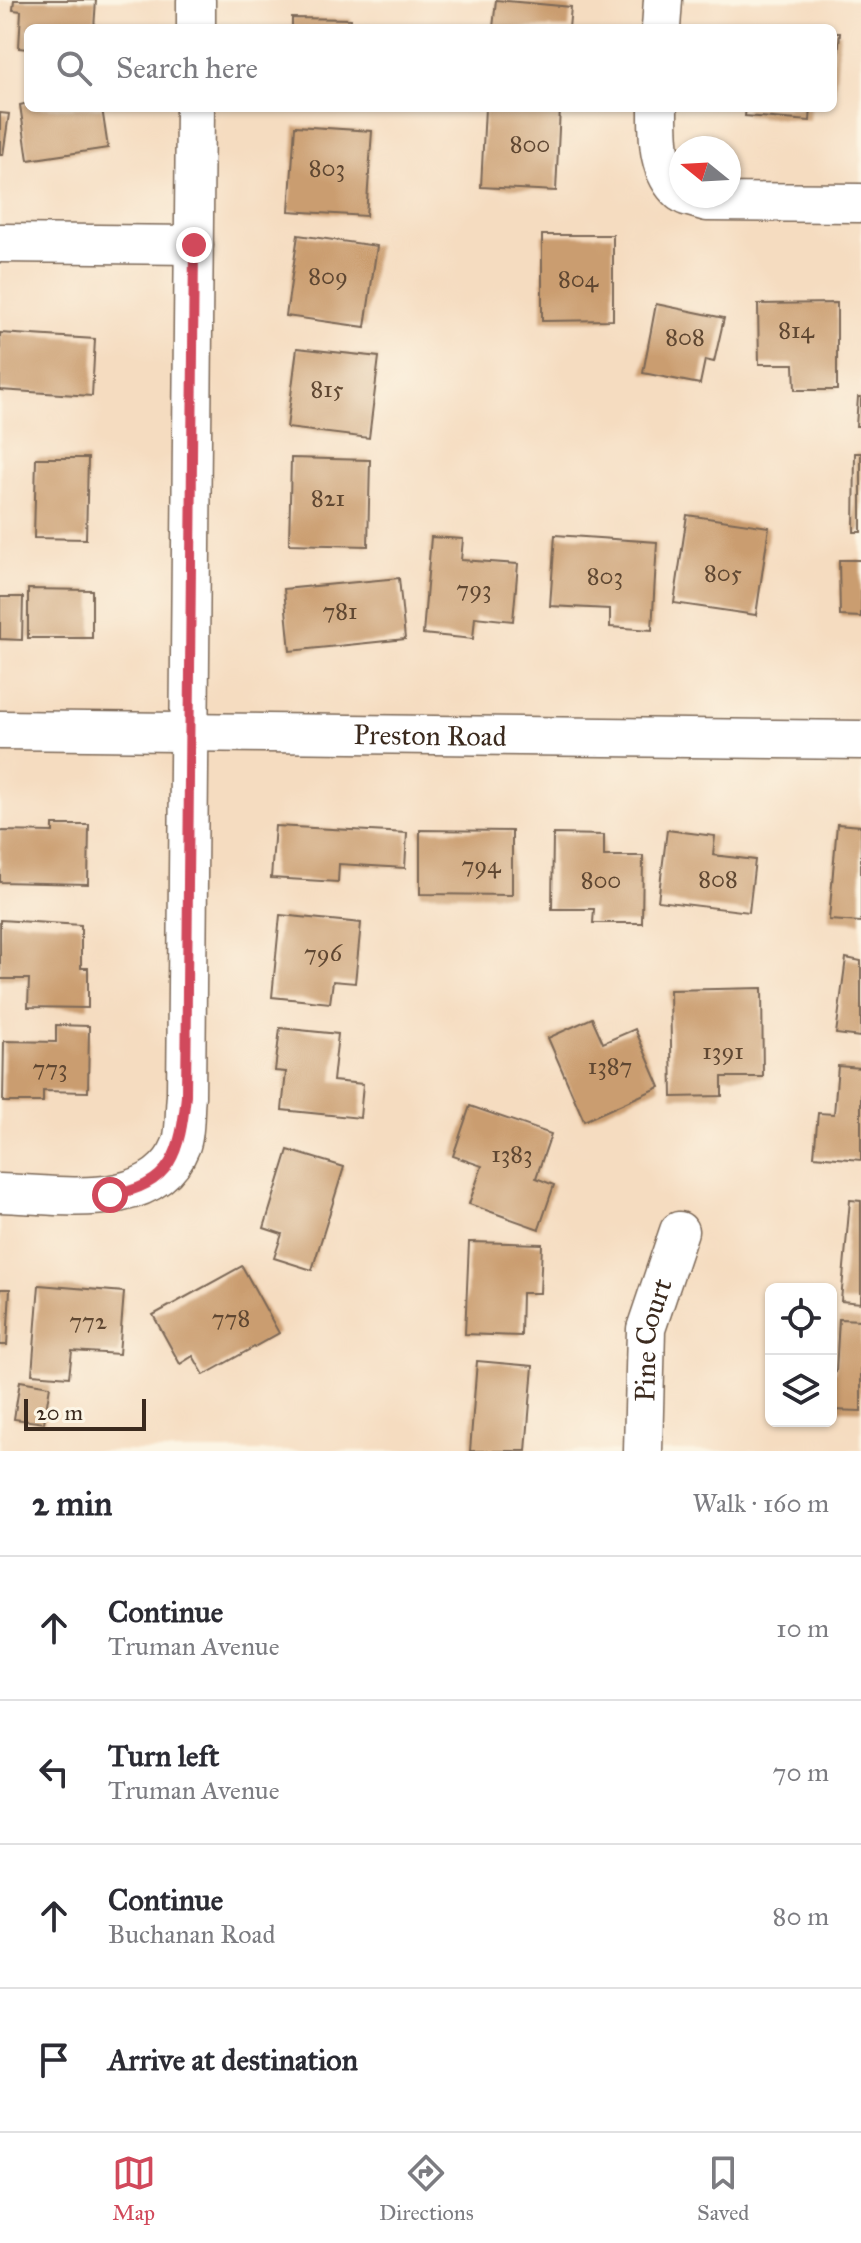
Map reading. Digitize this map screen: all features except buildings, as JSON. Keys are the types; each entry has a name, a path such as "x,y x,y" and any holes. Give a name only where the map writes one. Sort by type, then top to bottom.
{"street":[{"path":"196,0 196,24"},
{"path":"661,24 663,0"},
{"path":"0,1193 110,1195 134,1191 165,1169 181,1145 186,1096 195,112"},
{"path":"658,112 660,155 669,176"},
{"path":"741,202 861,203"},
{"path":"0,243 194,245"},
{"name":"Preston Road","path":"0,730 861,740"},
{"name":"Pine Court","path":"643,1451 646,1329 679,1231"}],"route":[{"path":"110,1195 134,1191 165,1169 181,1145 186,1096 194,245"}]}
